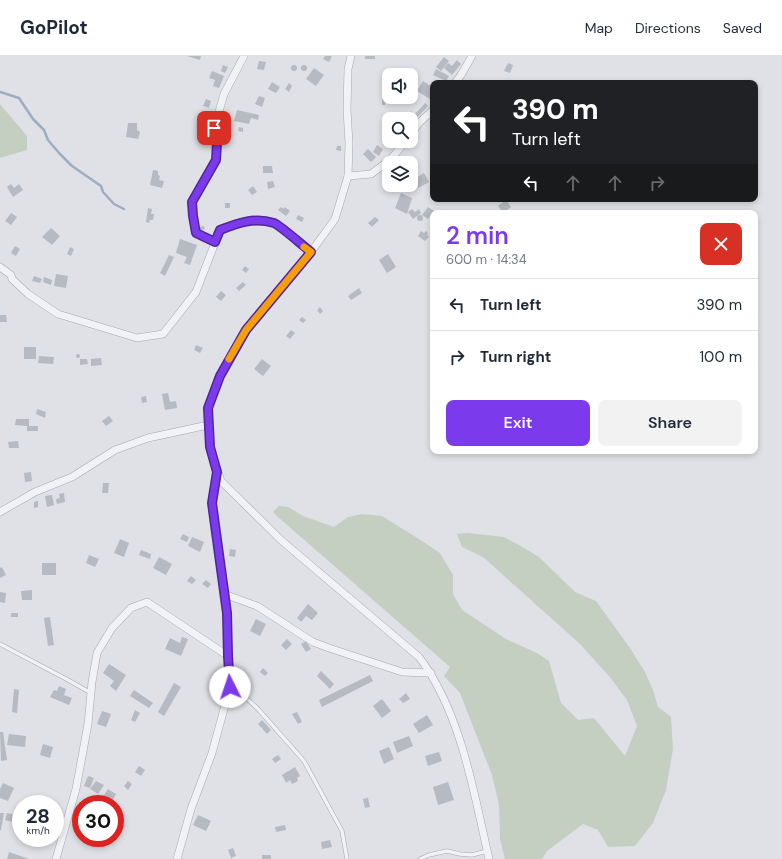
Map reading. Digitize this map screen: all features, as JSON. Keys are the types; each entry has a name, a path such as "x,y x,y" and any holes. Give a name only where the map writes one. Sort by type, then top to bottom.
{"street":[{"path":"215,242 196,233 192,202 216,160 217,143 214,128 224,94 244,56"},
{"path":"351,56 348,69 348,176 335,219 311,252 280,288 243,336 220,376 208,408 210,447 221,481 282,541 419,657 431,673 449,712 465,757 489,859"},
{"path":"458,80 472,56"},
{"path":"418,124 430,113"},
{"path":"348,176 371,174 390,160 400,148"},
{"path":"0,267 11,275 12,279 28,294 58,314 137,338 163,334 196,292 220,230 251,219 275,223 311,252"},
{"path":"0,512 35,492 72,477 115,450 148,438 208,426"},
{"path":"177,859 191,809 212,753 230,687 227,613 212,503 217,472"},
{"path":"224,594 257,606 313,642 328,648 402,672 431,673"},
{"path":"56,859 76,789 88,724 97,653 112,628 131,608 147,602 228,656"}],"lane":[{"path":"0,644 91,693"},
{"path":"0,648 5,646"},
{"path":"230,687 240,691 258,709 304,761 342,831 347,859"},
{"path":"420,859 447,851 472,855 487,851"}],"green space":[{"path":"0,104 27,136 27,150 0,158"},
{"path":"279,506 288,507 303,516 334,527 348,517 362,514 382,516 440,553 453,575 453,594 462,610 506,639 537,653 549,661 561,703 578,720 594,718 625,756 637,726 627,700 609,676 580,644 483,557 462,547 457,534 468,533 504,537 539,557 575,592 596,601 630,648 645,672 653,690 658,707 671,717 673,749 666,790 653,823 635,846 608,847 598,830 583,824 547,851 542,859 505,859 500,839 499,805 492,775 460,693 444,676 450,667 278,517 273,512"}],"building":[{"path":"187,56 201,56 200,60"},
{"path":"325,56 332,56 329,62 323,59"},
{"path":"365,56 375,56 375,59 365,59"},
{"path":"444,57 449,61 441,71 436,67"},
{"path":"457,60 461,64 452,75 444,68 448,63 452,66"},
{"path":"259,61 266,62 264,70 257,69"},
{"path":"508,63 513,65 510,73 504,71"},
{"path":"223,65 228,67 225,73 221,71"},
{"path":"294,65 297,68 294,71 291,68"},
{"path":"304,65 307,68 304,71 301,68"},
{"path":"314,68 324,75 316,86 306,79"},
{"path":"436,69 449,76 447,80 444,80 433,75"},
{"path":"212,71 224,76 219,88 213,86 215,80 209,78"},
{"path":"423,81 430,86 430,99 418,92"},
{"path":"272,82 280,87 276,93 268,89"},
{"path":"289,83 292,86 289,92 285,89"},
{"path":"259,96 265,98 262,107 255,104"},
{"path":"206,99 211,101 209,108 203,106"},
{"path":"425,103 428,106 418,117 418,112 417,112"},
{"path":"237,110 259,115 258,120 251,118 249,124 234,121"},
{"path":"128,123 137,123 137,130 140,132 138,139 126,137"},
{"path":"239,127 243,128 243,132 238,131"},
{"path":"377,145 383,149 379,156 373,152"},
{"path":"337,146 341,146 341,151 336,150"},
{"path":"368,149 376,157 371,162 363,154"},
{"path":"263,166 272,166 273,173 263,173"},
{"path":"153,170 158,171 158,175 160,176 159,180 164,181 162,188 150,185"},
{"path":"424,173 429,182 418,188 418,177"},
{"path":"273,181 275,187 268,189 267,182"},
{"path":"11,184 14,188 19,184 23,190 13,197 7,187"},
{"path":"253,186 257,192 252,195 248,190"},
{"path":"401,193 412,198 407,214 395,208"},
{"path":"503,202 507,202 511,207 507,210 501,210 498,206"},
{"path":"225,203 230,203 230,208 225,208"},
{"path":"281,207 284,209 285,207 290,211 286,216 278,210"},
{"path":"428,207 432,210 430,210 430,216 428,219 422,215"},
{"path":"148,208 152,209 151,214 154,214 153,220 150,220 149,223 146,222"},
{"path":"412,209 415,212 419,209 421,213 413,219 408,212"},
{"path":"11,213 17,217 11,225 5,221"},
{"path":"298,215 304,218 302,222 296,219"},
{"path":"420,215 423,218 420,221 417,218"},
{"path":"375,217 379,220 372,227 368,223"},
{"path":"204,226 205,229 200,231 199,227"},
{"path":"51,228 60,236 52,245 42,237"},
{"path":"421,231 424,233 426,231 428,233 427,235 429,237 425,241 418,236"},
{"path":"180,239 197,245 190,265 184,263 187,257 176,253"},
{"path":"15,246 20,249 16,256 11,253"},
{"path":"70,247 74,249 71,256 67,254"},
{"path":"388,254 396,267 387,273 379,260"},
{"path":"169,255 174,257 165,276 160,273"},
{"path":"245,266 249,269 246,273 242,270"},
{"path":"56,274 68,276 66,288 54,286"},
{"path":"34,276 42,279 40,283 32,281"},
{"path":"44,277 52,280 51,285 43,282"},
{"path":"243,282 246,285 239,291 236,288"},
{"path":"359,288 362,293 351,300 348,296"},
{"path":"221,291 226,295 221,301 216,297"},
{"path":"320,307 323,311 320,314 317,310"},
{"path":"0,315 6,315 7,322 0,322"},
{"path":"302,317 306,320 303,323 299,320"},
{"path":"291,330 295,333 290,339 286,336"},
{"path":"196,345 203,348 200,353 194,350"},
{"path":"24,347 36,347 36,359 24,359"},
{"path":"76,354 80,354 80,358 76,358"},
{"path":"39,356 54,357 53,364 38,363"},
{"path":"101,358 102,365 91,366 91,359"},
{"path":"80,359 87,359 88,364 80,365"},
{"path":"262,359 271,366 263,376 254,369"},
{"path":"168,393 170,402 176,401 177,408 165,410 162,394"},
{"path":"146,396 147,402 142,403 141,397"},
{"path":"37,409 46,412 45,418 36,414"},
{"path":"109,416 113,421 106,426 102,421"},
{"path":"16,419 29,419 29,426 38,426 38,431 27,431 27,426 15,425"},
{"path":"18,441 19,448 9,448 8,442"},
{"path":"31,472 32,481 25,482 24,473"},
{"path":"103,483 109,483 108,493 102,493"},
{"path":"64,493 65,502 57,504 56,499 60,498 59,494"},
{"path":"52,495 54,505 47,507 45,496"},
{"path":"38,501 38,507 34,508 34,502"},
{"path":"183,534 189,537 187,542 180,539"},
{"path":"192,537 204,542 200,552 188,546"},
{"path":"120,539 129,543 124,557 114,553"},
{"path":"230,549 236,550 235,557 229,556"},
{"path":"141,550 151,554 150,559 139,555"},
{"path":"89,555 99,559 95,567 86,563"},
{"path":"159,557 172,564 166,575 153,568"},
{"path":"42,563 56,563 56,575 42,575"},
{"path":"2,567 6,575 0,578 0,568"},
{"path":"191,576 196,580 192,584 187,581"},
{"path":"206,580 211,584 208,588 202,584"},
{"path":"32,590 32,600 22,600 21,591"},
{"path":"0,592 6,593 5,603 0,602"},
{"path":"308,604 318,613 312,620 306,616 301,622 297,618"},
{"path":"11,613 18,613 18,617 11,617"},
{"path":"50,617 54,645 48,646 44,618"},
{"path":"256,619 266,624 260,636 250,631"},
{"path":"182,637 188,639 181,656 165,649 170,638 180,643"},
{"path":"287,639 292,644 286,650 281,645"},
{"path":"306,641 311,649 306,652 301,644"},
{"path":"109,664 126,675 116,691 110,686 114,681 103,673"},
{"path":"263,668 268,673 265,676 260,672"},
{"path":"321,671 334,684 330,689 317,676"},
{"path":"370,675 373,681 322,707 319,700"},
{"path":"174,683 181,687 164,716 158,712"},
{"path":"59,686 66,689 64,695 72,698 69,705 50,697 54,690 57,691"},
{"path":"14,689 19,690 17,713 12,712"},
{"path":"134,690 153,703 149,708 130,696"},
{"path":"406,693 410,699 403,703 399,699"},
{"path":"382,699 391,711 382,718 373,706"},
{"path":"135,710 140,713 135,722 131,720"},
{"path":"102,711 111,714 106,727 97,724"},
{"path":"297,712 302,722 298,724 292,714"},
{"path":"427,715 433,725 419,733 413,724"},
{"path":"262,720 271,730 267,734 258,724"},
{"path":"0,732 3,732 7,760 1,761"},
{"path":"9,734 26,736 25,747 7,745"},
{"path":"409,736 413,746 397,753 393,742"},
{"path":"43,744 53,747 50,758 40,755"},
{"path":"389,747 394,759 384,764 379,751"},
{"path":"439,752 442,761 428,766 425,756"},
{"path":"278,755 281,759 275,763 272,759"},
{"path":"139,766 145,770 141,776 135,772"},
{"path":"295,767 300,776 297,778 298,781 292,784 290,780 286,783 282,775"},
{"path":"88,776 94,778 90,788 84,786"},
{"path":"96,781 104,785 98,794 90,789"},
{"path":"128,781 132,784 128,790 124,786"},
{"path":"448,782 454,800 438,805 433,787"},
{"path":"3,783 14,788 8,801 0,798 0,789"},
{"path":"108,789 116,794 115,795 104,795"},
{"path":"368,798 370,807 365,808 363,799"},
{"path":"0,813 4,813 1,830 0,830"},
{"path":"7,813 12,814 12,822 5,820"},
{"path":"198,815 211,821 206,831 193,825"},
{"path":"285,825 286,830 276,832 275,827"},
{"path":"330,840 332,847 322,849 321,842"},
{"path":"233,848 236,856 231,858 228,850"},
{"path":"9,852 29,859 7,859"},
{"path":"262,855 271,855 271,859 262,859"}],"waterway":[{"path":"0,92 19,98 33,119 44,130 48,140 59,153 72,166 101,186 103,192 114,204 124,209"}],"slow traffic":[{"path":"229,359 246,330 311,252 304,247"}],"route":[{"path":"214,128 217,143 216,160 192,202 196,233 215,242 220,230 251,219 275,223 311,252 246,330 220,376 208,408 210,447 217,472 212,503 227,613 230,687"}]}
